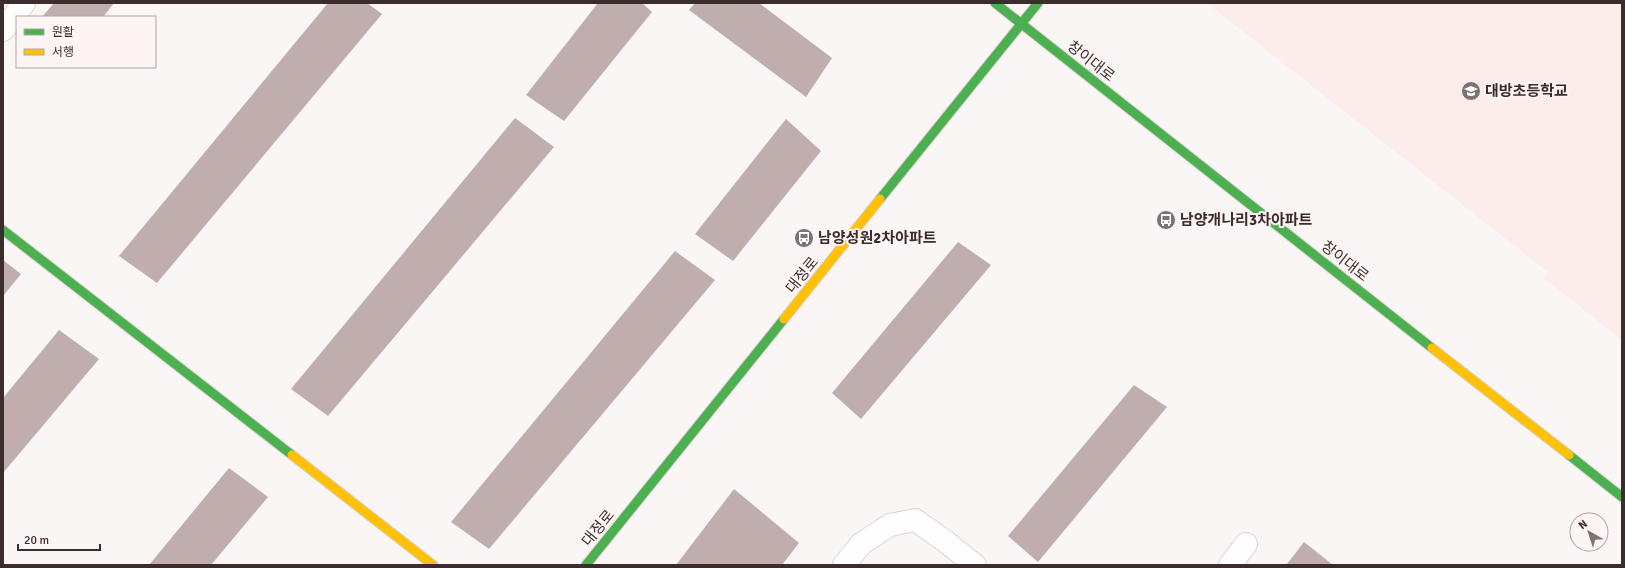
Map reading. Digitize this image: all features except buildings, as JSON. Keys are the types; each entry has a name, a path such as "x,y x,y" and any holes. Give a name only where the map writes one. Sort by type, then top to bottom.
{"street":[{"path":"3,30 24,3"},
{"name":"창이대로","path":"995,3 1622,497"},
{"name":"대정로","path":"586,565 1038,3"},
{"path":"3,230 433,565"},
{"path":"844,565 861,544 890,525 915,520 975,565"},
{"path":"1230,565 1246,544"}],"shaded area":[{"name":"대방초등학교","path":"1207,3 1622,3 1622,340 1544,278 1548,272"}],"traffic: fast":[{"path":"995,3 1432,348"},
{"path":"880,199 1038,3"},
{"path":"3,230 292,455"},
{"path":"586,565 784,319"},
{"path":"1569,455 1622,497"}],"traffic: slow":[{"path":"784,319 880,199"},
{"path":"1432,348 1569,455"},
{"path":"292,455 433,565"}],"place":[{"name":"대방초등학교","path":"1471,91"},
{"name":"남양개나리3차아파트","path":"1166,220"},
{"name":"남양성원2차아파트","path":"804,238"}]}
